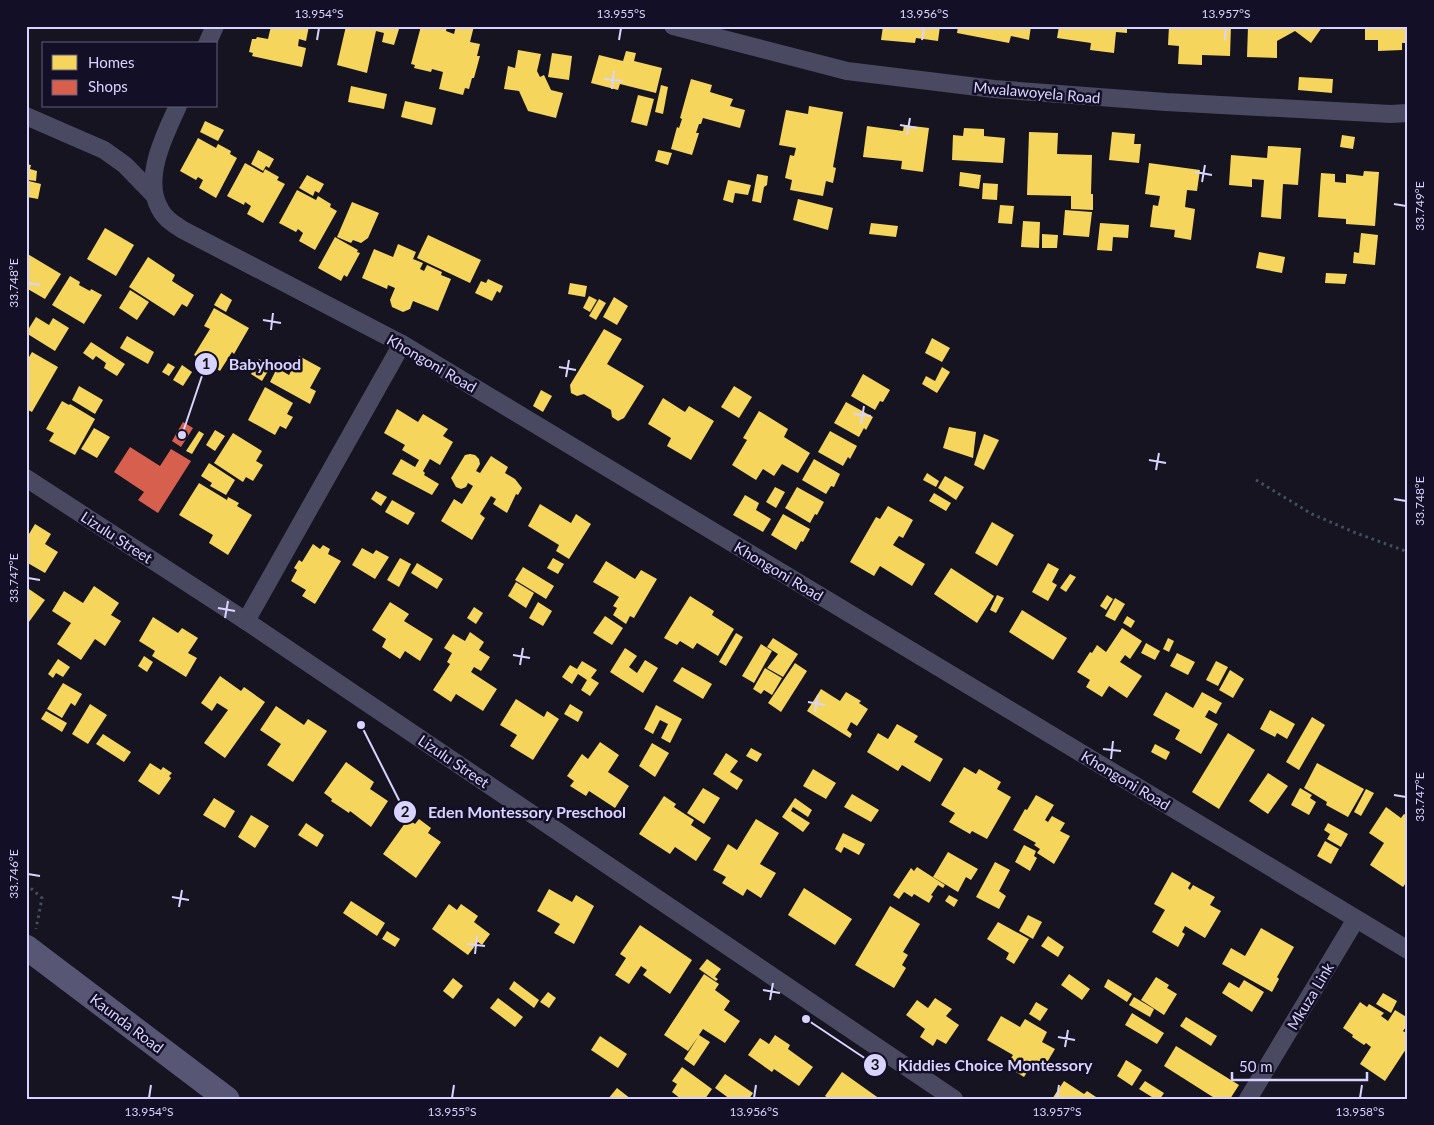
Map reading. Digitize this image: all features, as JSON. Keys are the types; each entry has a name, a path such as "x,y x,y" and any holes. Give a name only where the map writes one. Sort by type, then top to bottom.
{"main road":[{"name":"Kaunda Road","path":"29,950 227,1099"}],"street":[{"path":"208,42 215,26"},
{"name":"Mwalawoyela Road","path":"672,26 847,71 994,89 1166,102 1391,114 1408,113"},
{"path":"154,195 154,176 158,157 163,139 177,108"},
{"name":"Khongoni Road","path":"26,116 104,150 125,165 154,195 164,215 183,230 402,344 1408,950"},
{"path":"246,621 402,344"},
{"name":"Lizulu Street","path":"26,478 246,621 954,1099"},
{"name":"Mkuza Link","path":"1248,1099 1356,919"}],"path":[{"path":"1256,480 1312,514 1408,552"},
{"path":"26,884 42,898 29,950"}],"building: Homes":[{"path":"271,26 309,26 306,41 299,39 298,46 306,48 302,67 252,56 253,53 249,52 252,39 257,37 268,39"},
{"path":"346,26 400,26 394,45 382,42 384,33 376,31 367,73 337,65"},
{"path":"421,26 447,26 446,31 454,34 456,26 474,26 470,42 480,44 477,56 480,56 474,78 472,78 469,89 465,88 463,95 439,89 443,72 432,69 431,72 414,68 415,65 411,64"},
{"path":"883,26 940,26 938,41 916,38 915,43 881,40"},
{"path":"958,26 1031,26 1029,40 1011,36 1009,43 957,33"},
{"path":"1059,26 1127,26 1127,33 1116,32 1114,53 1090,50 1091,43 1057,38"},
{"path":"1169,26 1231,26 1230,56 1202,55 1202,65 1178,64 1179,46 1168,45"},
{"path":"1248,26 1323,26 1311,43 1295,31 1277,41 1277,58 1247,57"},
{"path":"1365,26 1408,26 1408,43 1402,43 1402,50 1378,51 1378,40 1365,40"},
{"path":"518,50 541,54 537,71 540,77 544,75 551,90 563,93 556,118 528,111 519,91 504,89 508,66 515,68"},
{"path":"626,51 636,53 634,61 662,68 656,93 620,84 618,90 591,83 599,55 623,61"},
{"path":"552,53 572,56 569,80 548,77"},
{"path":"1299,77 1333,79 1332,93 1298,90"},
{"path":"691,79 712,85 710,92 733,99 730,106 745,110 740,128 703,118 696,133 699,133 692,155 671,149 677,127 679,128 682,119 680,118"},
{"path":"661,85 668,87 663,114 655,112"},
{"path":"351,86 387,94 384,109 348,102"},
{"path":"638,95 654,99 647,126 631,122"},
{"path":"405,101 436,108 432,125 401,117"},
{"path":"809,106 843,112 833,167 836,168 833,183 826,181 823,196 790,190 792,180 785,178 790,155 794,156 796,148 779,145 786,110 808,114"},
{"path":"205,121 224,130 218,141 200,132"},
{"path":"904,125 929,128 923,172 901,169 902,161 863,157 867,126 903,131"},
{"path":"964,128 984,129 984,136 1005,138 1003,163 952,160 953,135 963,136"},
{"path":"1029,132 1058,133 1057,154 1092,155 1091,194 1093,194 1093,210 1071,209 1071,196 1027,195"},
{"path":"1112,132 1135,134 1134,144 1141,144 1139,163 1109,160"},
{"path":"1342,135 1355,137 1353,149 1340,147"},
{"path":"198,138 216,148 218,144 231,151 230,154 237,158 216,198 199,188 203,180 198,177 196,180 180,171"},
{"path":"1268,146 1301,148 1298,185 1283,184 1281,219 1261,217 1264,180 1252,179 1252,187 1229,185 1231,155 1267,158"},
{"path":"258,150 274,159 269,168 266,166 263,171 251,164"},
{"path":"658,150 672,153 668,165 655,161"},
{"path":"245,163 263,173 265,169 279,177 277,180 285,184 263,223 247,214 251,206 245,202 244,205 227,196"},
{"path":"1149,163 1200,170 1197,191 1187,190 1185,207 1195,209 1191,240 1174,237 1175,230 1150,227 1153,205 1158,206 1160,196 1145,194"},
{"path":"26,164 31,165 30,169 37,171 36,181 28,180 27,186"},
{"path":"1364,171 1379,172 1375,226 1346,224 1346,219 1318,217 1321,173 1335,174 1335,182 1346,183 1346,174 1363,176"},
{"path":"960,172 981,175 979,189 959,186"},
{"path":"757,174 768,176 761,203 752,201"},
{"path":"307,175 324,184 319,193 315,191 313,196 299,188"},
{"path":"728,180 751,185 748,195 735,193 733,203 723,200"},
{"path":"29,181 41,184 38,199 27,197"},
{"path":"983,183 998,184 997,200 982,199"},
{"path":"297,190 316,200 318,196 331,204 330,207 337,211 315,250 299,241 303,233 298,229 296,232 279,223"},
{"path":"798,199 833,208 828,230 793,220"},
{"path":"352,202 379,213 368,238 361,243 353,240 351,243 337,237"},
{"path":"1000,205 1014,206 1012,224 998,223"},
{"path":"1065,210 1092,212 1089,237 1063,235"},
{"path":"1023,221 1040,222 1039,248 1021,247"},
{"path":"871,223 898,226 896,237 869,234"},
{"path":"1100,223 1129,225 1128,238 1113,237 1112,251 1097,250"},
{"path":"105,228 134,245 116,276 87,259"},
{"path":"1361,233 1378,235 1375,265 1353,263 1354,252 1359,253"},
{"path":"1042,234 1058,235 1057,248 1042,248"},
{"path":"428,235 481,260 470,283 417,258"},
{"path":"335,237 360,253 347,277 344,275 341,281 318,268"},
{"path":"398,244 416,252 413,259 423,263 420,269 424,271 427,265 442,272 441,275 451,279 438,311 413,301 410,309 403,312 392,307 390,300 395,288 388,285 387,289 362,278 374,249 393,257"},
{"path":"1259,252 1285,257 1282,273 1256,268"},
{"path":"26,253 61,274 45,299 26,288"},
{"path":"148,257 175,275 172,281 194,295 187,307 182,304 174,316 129,287"},
{"path":"1326,273 1347,274 1345,284 1325,283"},
{"path":"70,276 80,282 79,285 102,295 84,324 52,305"},
{"path":"488,279 503,286 500,293 497,291 492,301 475,293 481,281 486,283"},
{"path":"570,283 587,286 585,297 568,294"},
{"path":"130,290 149,302 137,320 119,308"},
{"path":"221,293 232,300 226,312 214,305"},
{"path":"589,296 597,300 590,312 583,308"},
{"path":"614,297 628,306 617,325 603,317"},
{"path":"599,299 606,303 596,320 589,316"},
{"path":"214,308 249,328 234,354 232,352 220,371 194,355 210,329 204,326"},
{"path":"36,317 49,325 53,318 69,328 55,351 26,333"},
{"path":"604,329 622,339 607,364 644,386 624,418 618,421 612,417 611,410 584,394 577,396 571,393 570,385"},
{"path":"127,336 154,352 148,364 120,348"},
{"path":"932,338 950,348 942,362 925,353"},
{"path":"91,342 125,364 117,376 104,368 106,363 96,356 93,360 83,353"},
{"path":"32,352 58,367 32,412 26,409 26,362"},
{"path":"299,356 321,368 310,388 316,391 310,404 270,382 277,368 289,375"},
{"path":"259,359 271,366 262,381 251,374"},
{"path":"168,363 175,367 169,376 162,372"},
{"path":"182,365 192,372 183,386 173,380"},
{"path":"942,367 950,372 937,393 922,384 926,376 935,381"},
{"path":"863,374 890,390 883,402 880,401 875,410 851,396"},
{"path":"79,386 103,400 95,414 72,400"},
{"path":"734,386 752,397 739,418 721,407"},
{"path":"265,387 293,403 287,414 293,417 286,429 280,426 275,435 248,420"},
{"path":"541,390 552,396 543,412 533,406"},
{"path":"663,398 685,412 689,406 714,421 691,460 667,446 671,438 648,424"},
{"path":"62,401 95,419 75,455 49,441 54,433 46,429"},
{"path":"846,402 873,417 866,430 864,428 859,437 834,423"},
{"path":"397,409 418,422 423,414 448,429 443,436 453,442 440,465 430,459 423,471 424,475 439,484 432,495 392,474 401,459 415,467 419,460 402,450 405,445 384,433"},
{"path":"759,411 788,429 784,437 810,453 798,473 782,464 774,476 763,469 756,480 732,465 747,440 743,438"},
{"path":"949,427 976,432 973,458 943,448"},
{"path":"94,428 110,437 97,458 81,449"},
{"path":"215,430 225,436 215,451 206,445"},
{"path":"199,431 204,434 192,454 186,451"},
{"path":"830,431 857,446 850,459 848,457 843,466 818,452"},
{"path":"233,433 262,451 256,461 263,465 253,481 246,477 243,482 214,463"},
{"path":"984,434 999,440 984,470 974,465"},
{"path":"465,455 475,455 479,459 480,464 476,471 480,473 491,456 508,467 505,473 515,479 522,488 518,495 516,494 507,513 493,504 496,499 491,496 480,514 485,518 472,540 441,521 454,499 462,504 473,486 468,483 466,487 461,489 456,487 451,478"},
{"path":"814,459 840,474 834,487 831,486 826,494 802,480"},
{"path":"209,463 235,480 226,495 210,486 212,483 201,476"},
{"path":"927,473 939,481 936,487 923,480"},
{"path":"945,476 964,487 956,500 938,488"},
{"path":"199,483 227,500 228,497 239,503 237,506 252,515 228,555 209,543 213,535 179,515"},
{"path":"775,487 785,492 776,508 766,502"},
{"path":"797,487 824,502 810,523 785,508"},
{"path":"376,491 387,497 381,506 371,499"},
{"path":"934,493 951,503 946,511 929,501"},
{"path":"745,495 759,503 756,510 771,519 763,532 733,515"},
{"path":"392,500 415,513 408,525 385,512"},
{"path":"540,504 571,523 576,514 591,524 569,559 556,551 559,545 528,526"},
{"path":"888,506 913,520 903,538 899,536 893,545 925,564 912,586 880,566 874,576 850,562 876,517 880,519"},
{"path":"783,514 810,529 796,550 771,535"},
{"path":"992,522 1014,535 997,566 975,553"},
{"path":"35,524 51,534 45,544 58,552 45,573 26,562 26,532 29,534"},
{"path":"313,544 320,549 323,545 330,549 328,554 341,561 315,604 302,596 306,590 291,581 297,570 294,568 299,560 302,562"},
{"path":"362,548 373,554 376,550 389,557 375,579 352,565"},
{"path":"400,558 411,564 399,587 387,580"},
{"path":"553,558 564,564 558,574 547,568"},
{"path":"606,561 635,579 641,570 657,579 634,618 630,616 626,624 613,615 617,608 613,606 619,597 593,582"},
{"path":"417,563 443,579 437,589 411,573"},
{"path":"1048,563 1059,569 1052,582 1057,585 1048,601 1032,592"},
{"path":"523,567 554,586 546,599 515,580"},
{"path":"951,568 994,596 977,623 934,594"},
{"path":"1070,574 1076,577 1066,592 1060,588"},
{"path":"516,582 534,593 526,608 508,596"},
{"path":"94,586 119,603 111,615 121,621 105,646 95,639 81,660 57,644 71,623 52,611 64,591 83,603"},
{"path":"26,587 45,600 26,626"},
{"path":"997,595 1004,598 996,613 990,610"},
{"path":"1107,595 1113,599 1106,610 1100,606"},
{"path":"690,596 714,611 712,615 734,629 718,656 697,643 693,649 680,641 677,645 664,638"},
{"path":"1115,598 1125,604 1115,621 1105,616"},
{"path":"390,602 409,614 404,621 433,639 420,661 405,651 400,659 382,647 386,639 372,630"},
{"path":"538,602 552,611 543,626 529,618"},
{"path":"474,607 483,613 476,624 467,618"},
{"path":"1022,610 1067,638 1053,660 1009,632"},
{"path":"605,616 623,628 612,645 593,633"},
{"path":"1127,616 1135,621 1131,628 1123,623"},
{"path":"153,617 178,633 182,628 198,638 188,653 197,658 186,677 152,656 155,651 139,641"},
{"path":"1122,628 1142,641 1130,659 1125,655 1120,662 1142,676 1127,698 1109,686 1102,697 1086,687 1090,680 1077,672 1097,645 1106,652"},
{"path":"470,632 484,642 479,650 490,657 481,671 474,667 471,672 497,689 483,711 456,694 451,702 433,690 450,664 447,662 452,653 444,648 453,634 465,641"},
{"path":"736,633 743,637 726,666 719,662"},
{"path":"773,638 798,654 783,677 767,668 778,654 767,647"},
{"path":"1168,638 1174,641 1169,652 1163,649"},
{"path":"1146,643 1160,651 1155,660 1141,653"},
{"path":"761,644 772,651 754,683 742,676"},
{"path":"625,648 637,656 629,667 637,673 645,660 658,668 643,693 610,672"},
{"path":"1177,653 1195,662 1188,675 1170,666"},
{"path":"144,656 153,662 147,672 138,666"},
{"path":"58,659 70,667 63,677 56,673 53,678 48,674"},
{"path":"582,661 597,670 591,678 599,683 590,696 581,690 587,680 578,674 572,684 562,677 570,665 577,669"},
{"path":"1216,661 1228,667 1218,686 1206,680"},
{"path":"795,663 807,671 781,712 768,703"},
{"path":"682,667 712,684 703,699 673,681"},
{"path":"765,668 782,678 772,695 764,690 761,694 753,689"},
{"path":"1230,670 1244,679 1233,698 1219,690"},
{"path":"220,676 241,691 244,687 265,702 225,758 204,743 228,710 217,703 212,711 201,703"},
{"path":"63,683 82,694 75,706 71,703 62,718 47,709"},
{"path":"821,689 840,701 846,692 861,701 859,703 868,709 857,726 851,722 847,730 852,734 850,738 807,711"},
{"path":"1166,692 1193,708 1202,692 1222,703 1216,714 1209,710 1205,717 1218,724 1201,754 1175,739 1180,730 1153,715"},
{"path":"516,699 544,717 547,711 559,719 533,760 510,746 517,735 500,725"},
{"path":"90,704 107,715 88,744 72,734"},
{"path":"570,704 583,712 578,722 564,714"},
{"path":"656,705 682,719 670,743 661,738 668,724 660,720 653,734 644,729"},
{"path":"276,706 304,725 308,719 327,731 293,782 267,765 281,744 260,730"},
{"path":"1270,710 1295,724 1287,739 1277,733 1275,737 1260,729"},
{"path":"46,711 67,723 62,732 41,719"},
{"path":"1312,717 1325,725 1299,770 1286,762"},
{"path":"897,724 918,736 914,742 943,759 930,782 902,765 898,771 867,752 878,733 888,739"},
{"path":"1228,733 1255,750 1219,809 1192,792"},
{"path":"103,734 131,752 124,762 96,744"},
{"path":"600,742 619,755 608,772 629,786 615,808 589,791 586,796 570,786 574,781 567,776 582,754 588,759"},
{"path":"652,743 669,753 655,777 639,766"},
{"path":"1155,744 1170,752 1166,760 1151,752"},
{"path":"751,748 762,754 757,762 746,756"},
{"path":"726,753 738,761 730,772 743,780 737,790 713,774"},
{"path":"346,762 374,782 370,789 388,801 371,827 350,811 349,813 331,801 332,799 324,793"},
{"path":"150,763 161,770 163,767 172,773 169,776 171,778 159,795 138,781"},
{"path":"1317,763 1364,789 1348,817 1326,805 1327,802 1304,788"},
{"path":"964,767 976,774 979,769 1001,782 997,789 1011,797 987,839 972,831 970,834 949,822 955,813 941,805"},
{"path":"813,769 836,783 826,799 803,786"},
{"path":"1268,773 1288,786 1268,814 1249,801"},
{"path":"703,788 720,798 704,824 687,813"},
{"path":"1300,788 1312,795 1310,798 1316,802 1309,815 1291,805"},
{"path":"1366,789 1374,793 1361,816 1354,812"},
{"path":"852,794 879,810 871,822 844,807"},
{"path":"1036,795 1054,805 1045,820 1048,822 1052,816 1065,823 1060,831 1070,836 1054,864 1037,853 1040,849 1034,845 1036,843 1013,830 1025,809 1027,810"},
{"path":"664,796 676,804 674,807 694,820 691,825 711,838 696,861 675,847 670,854 639,834"},
{"path":"214,798 235,811 225,828 203,815"},
{"path":"795,798 812,810 808,817 793,807 791,811 810,823 803,832 782,817"},
{"path":"1386,807 1401,818 1404,814 1408,816 1408,880 1403,887 1370,865 1384,843 1369,833"},
{"path":"251,815 269,826 255,848 238,837"},
{"path":"408,819 415,824 419,819 431,828 428,833 441,842 416,878 383,854"},
{"path":"756,819 779,833 760,864 776,873 761,898 747,889 743,896 722,883 726,877 713,870 728,844 737,850"},
{"path":"306,823 324,835 317,847 298,835"},
{"path":"1328,823 1348,834 1341,847 1327,839 1330,834 1324,830"},
{"path":"843,833 865,844 859,855 844,847 841,853 835,849"},
{"path":"1325,841 1339,849 1331,864 1317,856"},
{"path":"1024,845 1036,851 1034,856 1037,858 1030,871 1015,862"},
{"path":"948,852 978,869 971,880 966,877 958,892 933,877"},
{"path":"995,862 1010,870 999,891 1006,896 999,909 976,897"},
{"path":"917,867 945,885 943,888 938,885 931,895 933,896 929,903 914,894 912,897 904,892 899,899 893,895 911,868 914,871"},
{"path":"1172,872 1191,883 1188,888 1190,890 1193,885 1215,897 1210,905 1221,911 1205,938 1185,926 1182,932 1185,934 1178,947 1152,932 1165,910 1154,904"},
{"path":"804,888 852,919 835,945 788,915"},
{"path":"549,889 572,902 576,895 594,906 574,944 554,933 560,924 537,911"},
{"path":"949,895 958,900 954,907 945,901"},
{"path":"351,901 385,923 377,936 343,913"},
{"path":"449,904 457,910 461,904 478,916 474,922 490,934 482,945 478,942 468,955 432,929"},
{"path":"890,906 920,924 903,952 908,955 902,965 906,968 894,988 855,965"},
{"path":"1028,915 1042,922 1033,939 1019,931"},
{"path":"998,922 1029,939 1014,964 1006,959 1009,953 987,939"},
{"path":"640,925 692,960 670,994 643,975 647,970 641,966 629,984 615,975 626,958 620,954"},
{"path":"1261,928 1294,947 1277,977 1279,979 1272,992 1222,964 1231,948 1245,956"},
{"path":"387,931 400,939 395,947 382,939"},
{"path":"1048,936 1064,947 1058,957 1041,946"},
{"path":"707,959 721,969 715,977 718,979 716,981 699,969"},
{"path":"704,974 719,984 715,990 730,1001 724,1010 740,1021 725,1043 703,1029 699,1035 710,1042 694,1066 684,1059 698,1037 688,1051 664,1035"},
{"path":"1069,974 1090,989 1082,1000 1061,985"},
{"path":"1156,977 1169,985 1167,988 1177,994 1164,1015 1141,1000"},
{"path":"453,978 463,986 453,999 443,991"},
{"path":"1108,979 1132,994 1127,1002 1104,987"},
{"path":"1244,980 1264,992 1252,1012 1222,993 1229,982 1239,988"},
{"path":"514,981 539,1000 534,1008 509,989"},
{"path":"548,992 556,998 549,1008 540,1002"},
{"path":"1383,993 1397,1001 1391,1013 1376,1004"},
{"path":"1134,997 1154,1009 1150,1017 1129,1005"},
{"path":"498,998 523,1017 515,1027 490,1008"},
{"path":"935,998 952,1009 946,1016 959,1025 946,1044 937,1039 933,1046 920,1037 925,1029 906,1015 917,1000 928,1008"},
{"path":"1036,1002 1048,1009 1040,1021 1029,1014"},
{"path":"1360,1002 1367,1007 1369,1004 1384,1013 1381,1016 1388,1021 1395,1010 1408,1018 1408,1024 1403,1031 1408,1034 1408,1046 1385,1081 1360,1064 1371,1047 1352,1037 1353,1035 1343,1028"},
{"path":"1132,1013 1164,1033 1157,1044 1125,1025"},
{"path":"1001,1016 1020,1027 1025,1019 1047,1032 1042,1042 1055,1049 1042,1071 1032,1064 1024,1077 1006,1066 1013,1055 987,1040"},
{"path":"1186,1017 1217,1036 1211,1046 1180,1026"},
{"path":"775,1035 790,1045 788,1049 813,1067 799,1086 774,1069 772,1072 748,1055 760,1038 769,1044"},
{"path":"600,1036 627,1054 618,1068 591,1050"},
{"path":"1176,1046 1239,1085 1230,1099 1216,1099 1164,1066"},
{"path":"1126,1060 1142,1070 1132,1086 1117,1076"},
{"path":"682,1067 712,1089 705,1099 681,1099 672,1092 677,1084 672,1081"},
{"path":"842,1072 880,1099 829,1099 825,1096"},
{"path":"725,1074 753,1093 749,1099 730,1099 715,1088"},
{"path":"1064,1081 1084,1094 1087,1091 1099,1099 1052,1099"},
{"path":"1145,1081 1164,1093 1160,1099 1155,1099 1139,1089"},
{"path":"617,1088 631,1099 608,1099"}],"building: Shops":[{"path":"183,422 193,428 181,447 172,441"},
{"path":"130,447 160,466 171,449 191,461 158,513 138,500 144,492 114,472"}],"place":[{"name":"Babyhood","path":"182,435"},
{"name":"Eden Montessory Preschool","path":"361,725"},
{"name":"Kiddies Choice Montessory","path":"806,1019"}]}
